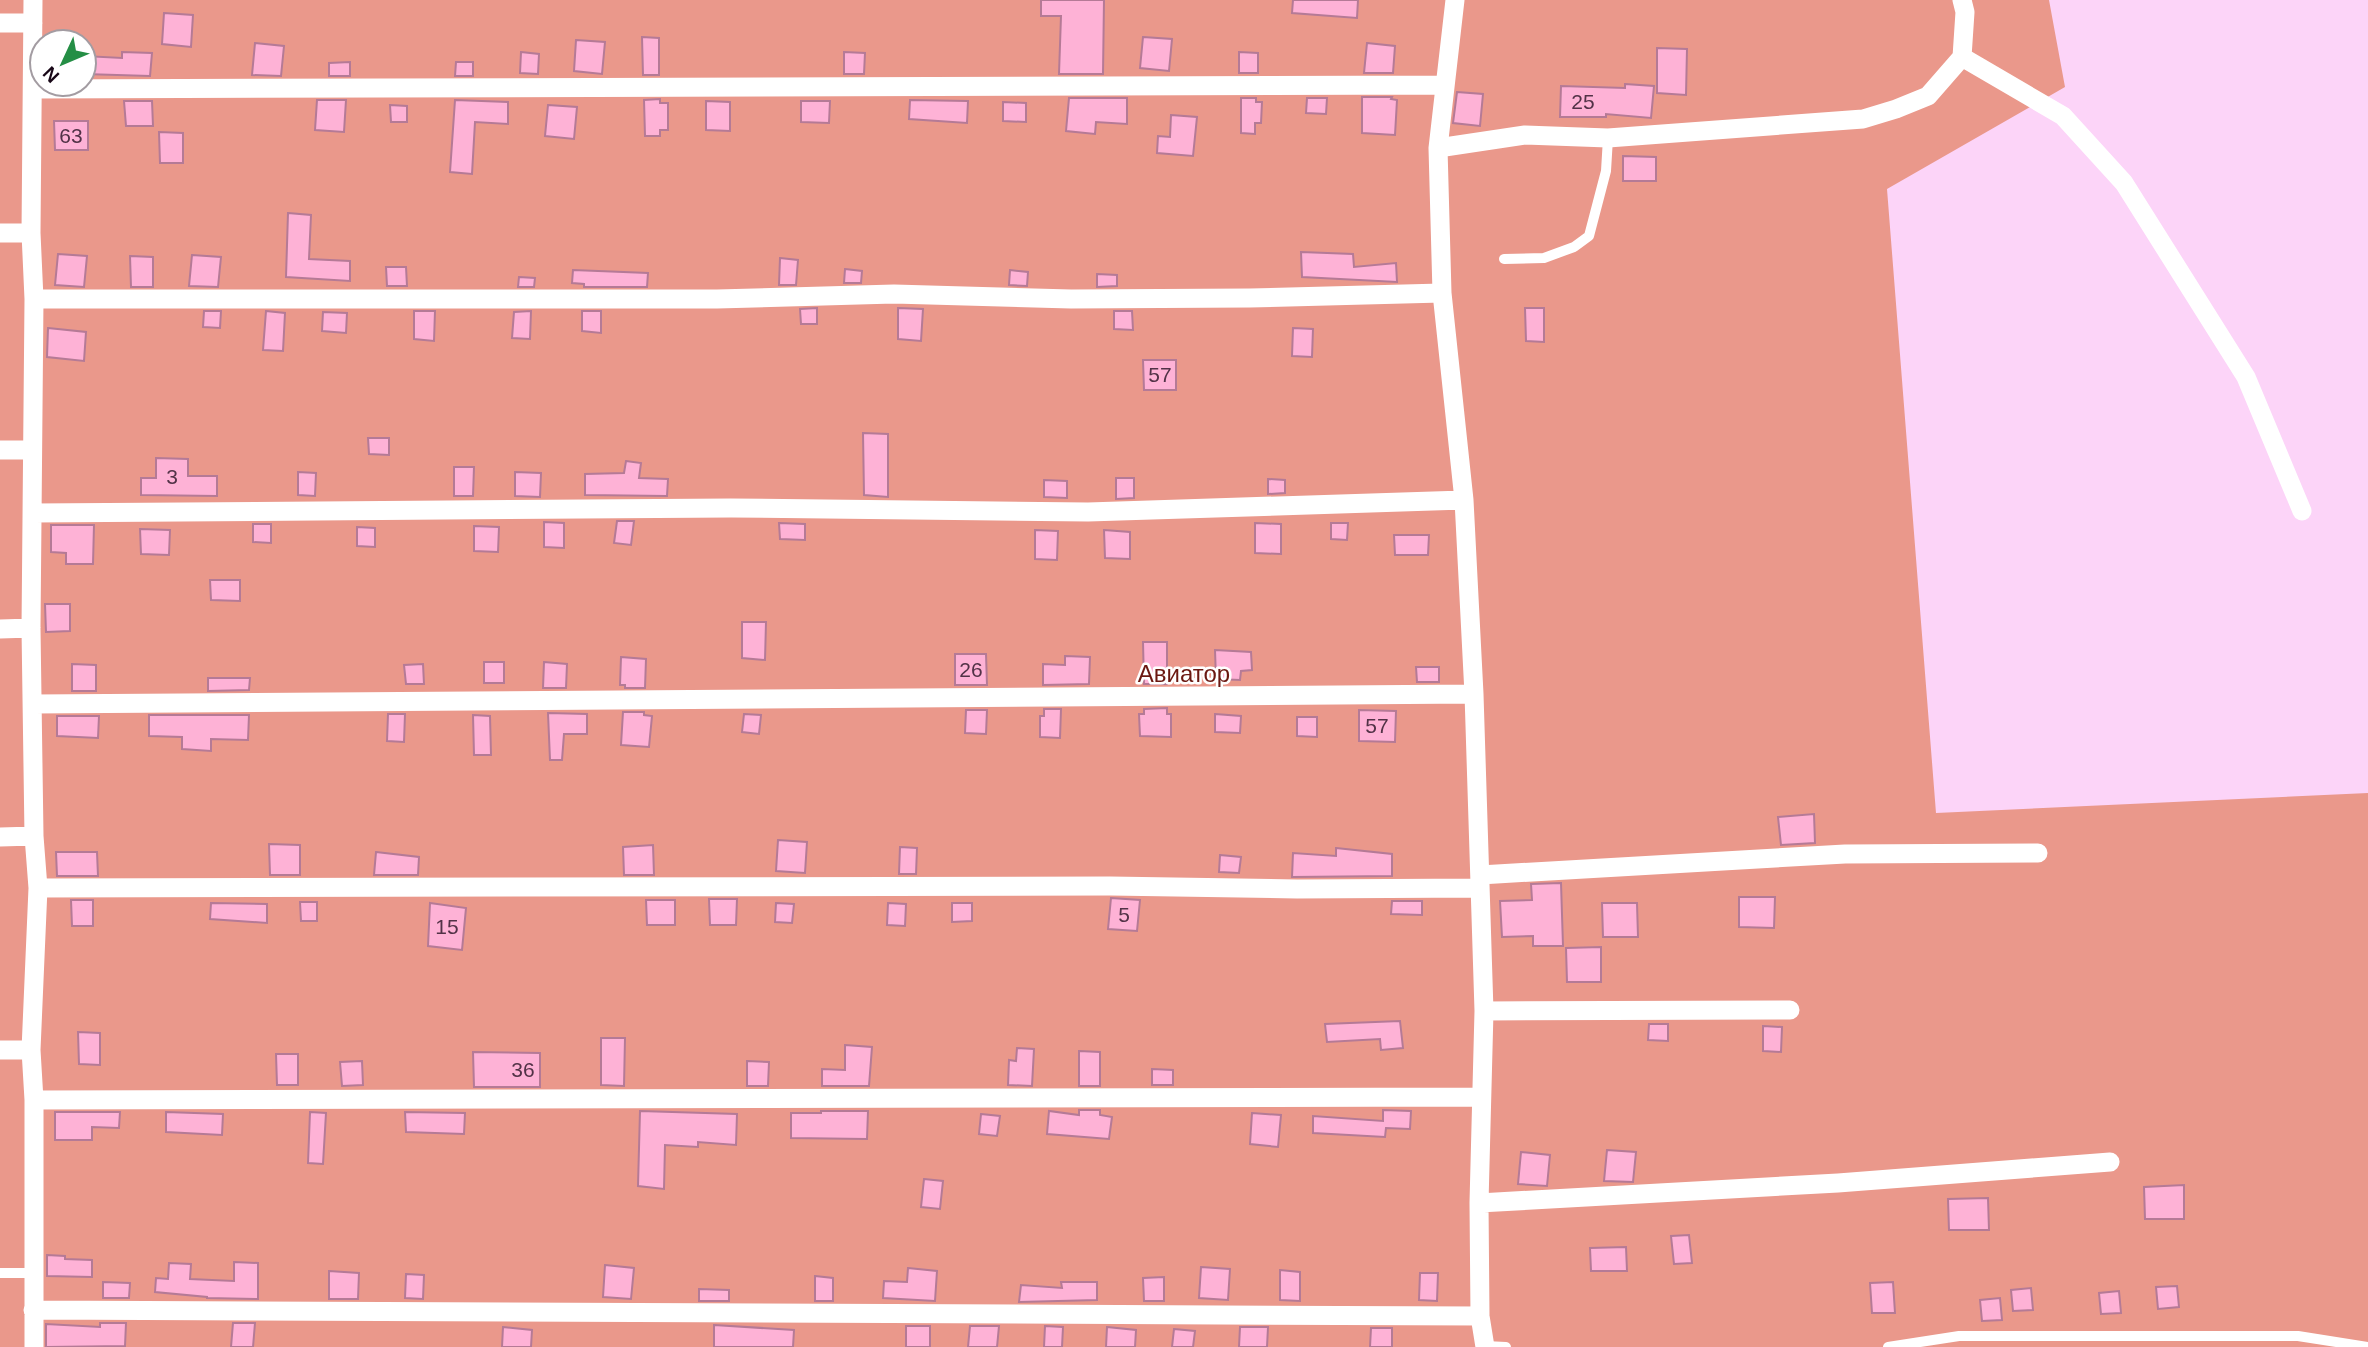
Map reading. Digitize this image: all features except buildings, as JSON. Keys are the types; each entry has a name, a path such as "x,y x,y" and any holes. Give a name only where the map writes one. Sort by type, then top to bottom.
{"street":[{"path":"33,0 33,28"},
{"path":"1455,0 1438,148 1443,293 1464,499 1474,694 1484,1011 1479,1202 1480,1316 1485,1346"},
{"path":"1438,148 1525,135 1608,138 1863,119 1896,110 1928,96 1962,57 1965,12 1962,0"},
{"path":"0,23 33,23"},
{"path":"1962,57 2063,116 2124,183 2246,377 2302,512"},
{"path":"98,89 1445,85"},
{"path":"33,98 31,628 37,888 32,1050 34,1347"},
{"path":"0,233 31,233"},
{"path":"34,299 717,299 894,294 1071,299 1443,293"},
{"path":"0,450 32,450"},
{"path":"33,513 731,508 1087,512 1464,499"},
{"path":"0,629 31,628"},
{"path":"33,704 1474,694"},
{"path":"0,837 34,836"},
{"path":"37,888 1110,886 1297,889 1480,882 1845,854 2038,853"},
{"path":"1484,1011 1790,1010"},
{"path":"0,1050 32,1050"},
{"path":"34,1100 1481,1097"},
{"path":"1479,1202 1838,1183 2110,1162"},
{"path":"33,1310 1480,1316"}],"lane":[{"path":"1504,259 1544,258 1574,247 1589,236 1606,171 1608,138"},
{"path":"0,1273 33,1273"},
{"path":"1888,1347 1959,1336 2298,1336 2368,1347"},
{"path":"1485,1346 1506,1347"}],"green space":[{"name":"Авиатор","path":"0,0 2049,0 2065,87 1887,189 1936,813 2368,793 2368,1347 0,1347"}]}
